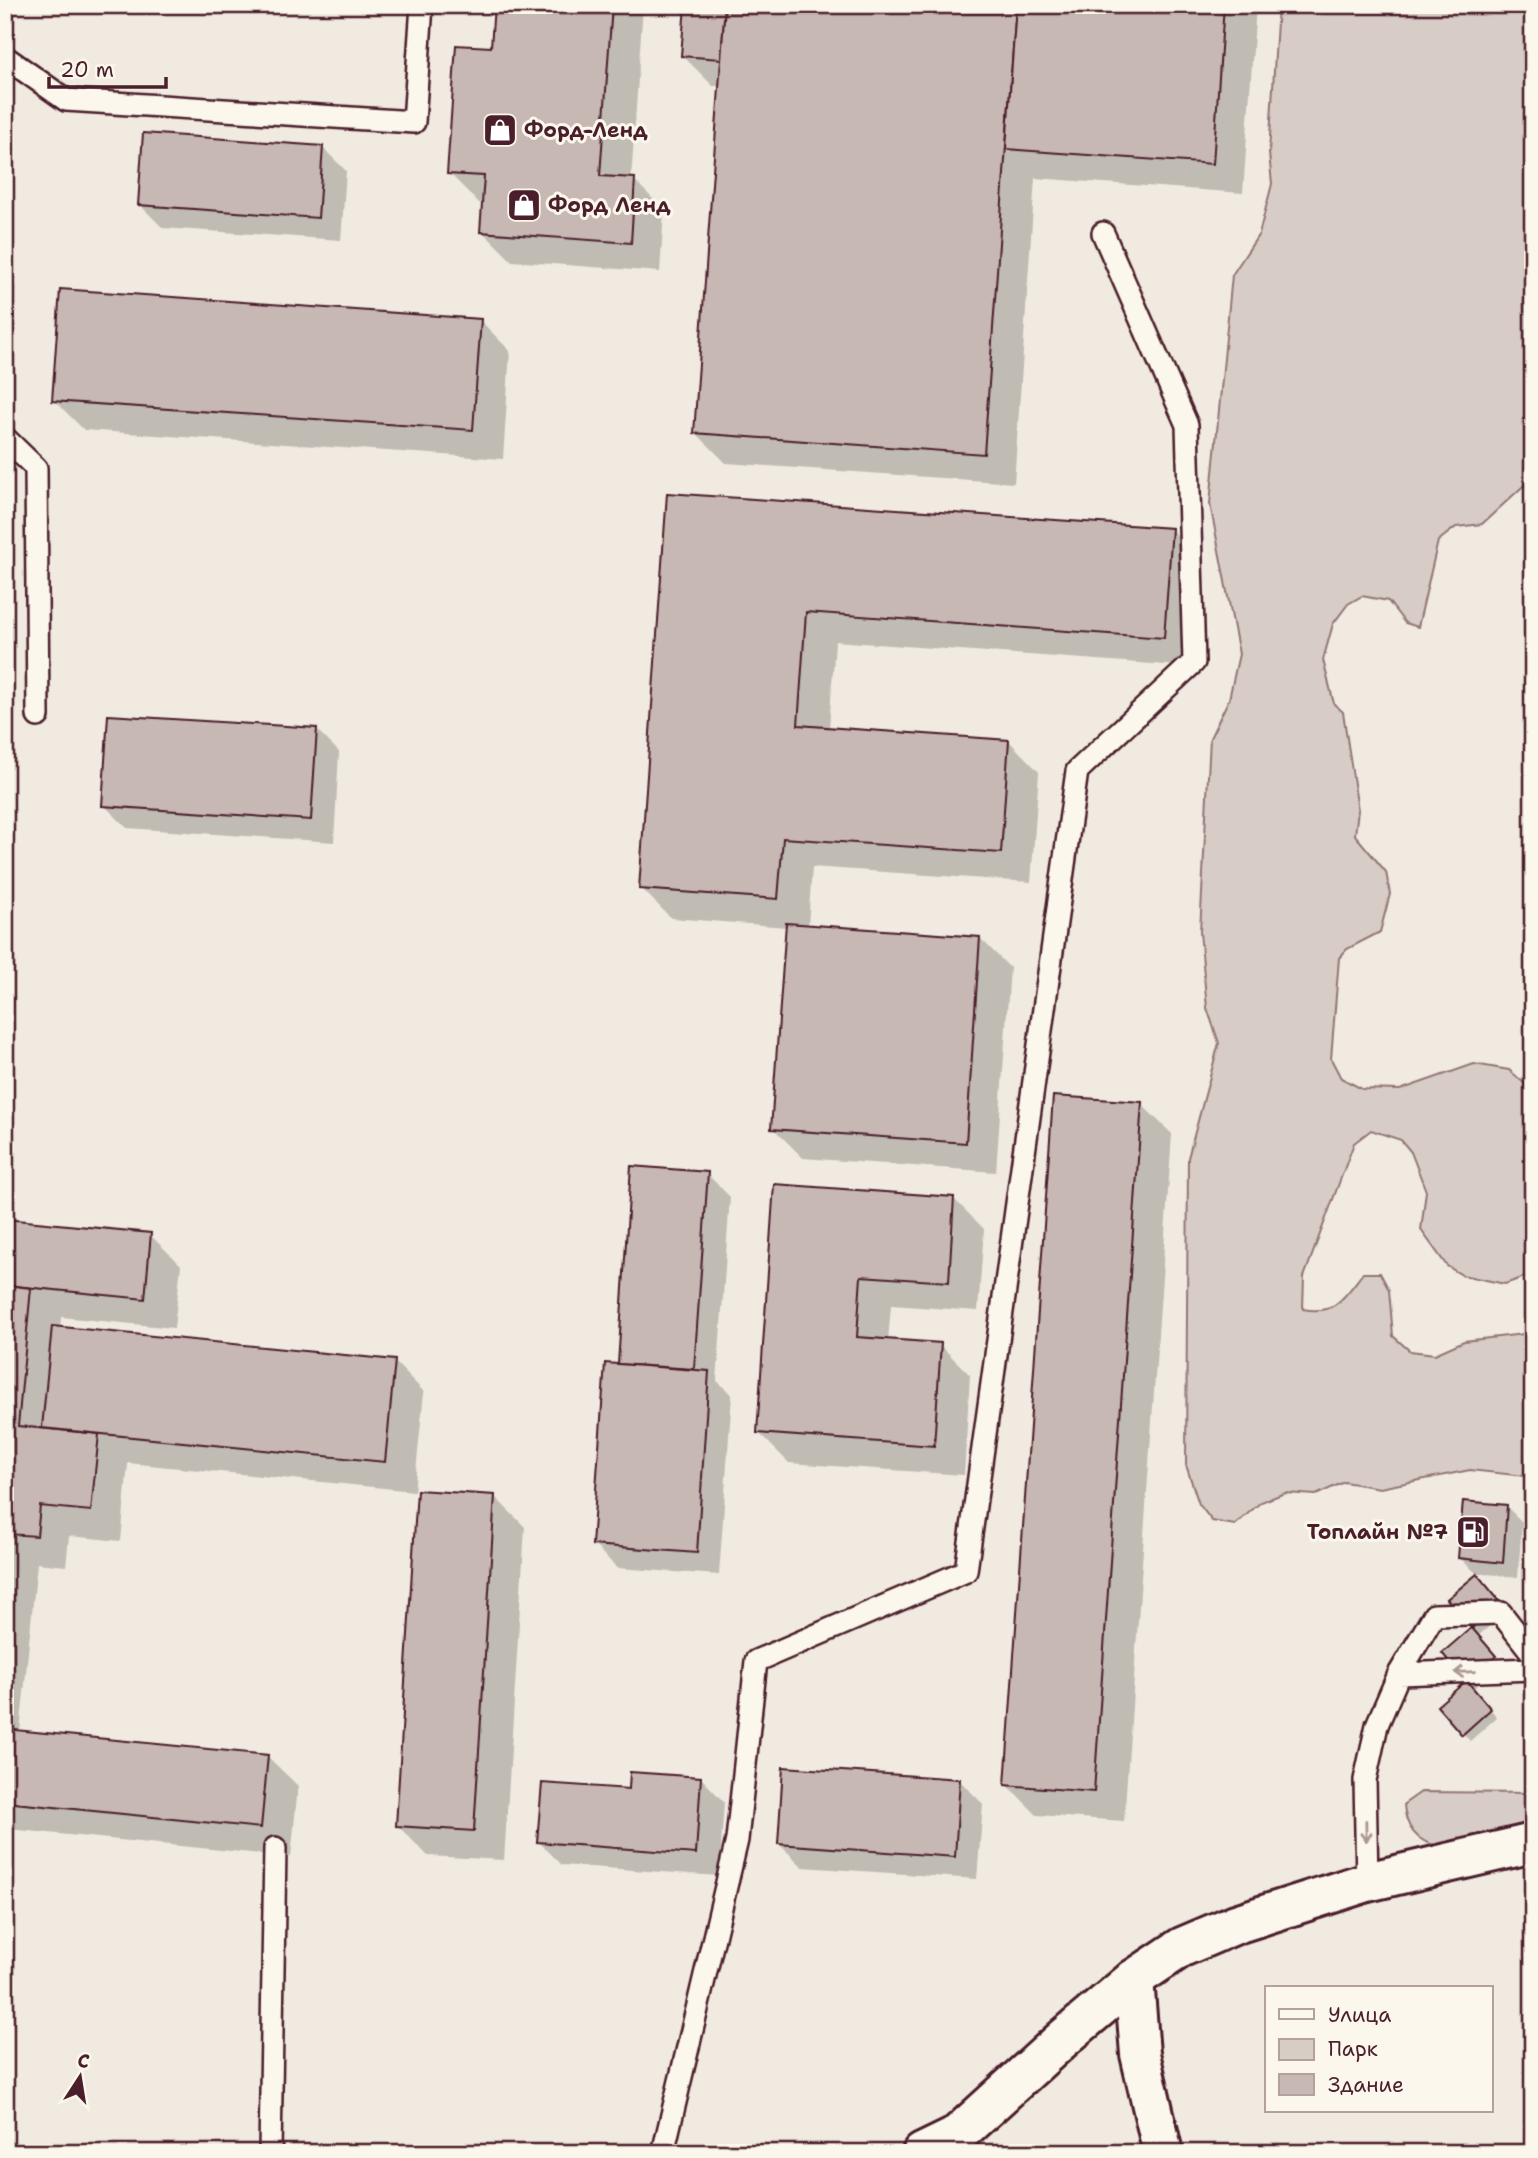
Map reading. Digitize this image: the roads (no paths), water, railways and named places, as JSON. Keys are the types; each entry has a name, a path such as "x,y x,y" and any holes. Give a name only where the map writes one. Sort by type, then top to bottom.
{"street":[{"path":"945,2148 1064,2038 1134,1979 1182,1947 1236,1924 1367,1882 1533,1843"},
{"path":"1134,1979 1140,2054 1163,2153"}],"lane":[{"path":"5,57 66,100 414,122 422,5"},
{"path":"663,2153 737,1840 756,1661 966,1571 1077,771 1194,662 1188,425 1103,233"},
{"path":"5,438 36,468 38,716"},
{"path":"1367,1882 1366,1780 1377,1726 1399,1674 1434,1615 1501,1613 1533,1654"},
{"path":"1399,1674 1533,1669"},
{"path":"270,2153 275,1849"}],"place":[{"name":"Форд-Ленд","path":"500,130"},
{"name":"Форд Ленд","path":"524,205"},
{"name":"Топлайн №7","path":"1473,1532"}]}
